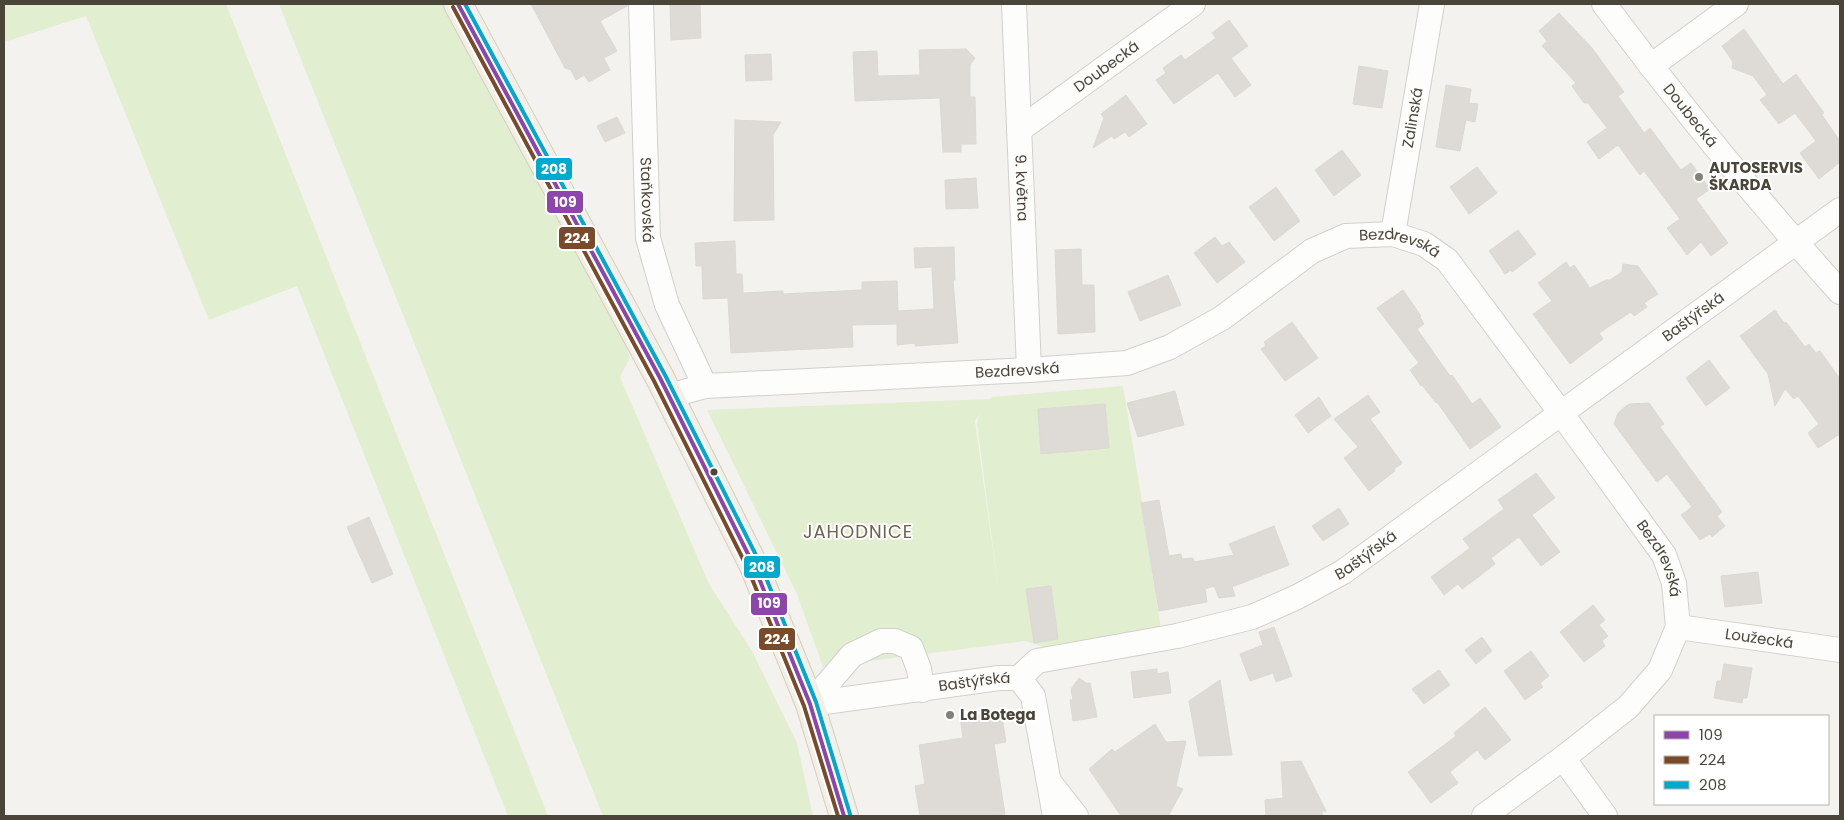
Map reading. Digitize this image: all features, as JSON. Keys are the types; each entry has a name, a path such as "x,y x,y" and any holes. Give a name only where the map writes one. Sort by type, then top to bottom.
{"main road":[{"path":"458,4 669,396 754,566 810,704 844,816"}],"street":[{"name":"Staňkovská","path":"641,4 648,238 668,305 705,386"},
{"name":"9. května","path":"1014,4 1029,370"},
{"name":"Doubecká","path":"1019,130 1193,4"},
{"name":"Zalinská","path":"1393,234 1432,4"},
{"name":"Doubecká","path":"1604,4 1651,66 1796,242 1840,292"},
{"path":"1651,66 1736,4"},
{"name":"Baštýřská","path":"810,704 992,679 1019,678 1037,661 1177,636 1252,617 1297,597 1343,572 1840,210"},
{"name":"Bezdrevská","path":"669,396 705,386 1029,370 1127,363 1170,347 1222,318 1312,251 1346,236 1393,234 1424,244 1447,260 1561,413 1664,555 1674,583 1678,627 1660,670 1628,707 1484,816"},
{"name":"Loužecká","path":"1678,627 1840,650"},
{"path":"810,704 852,655 880,641 895,641 911,648 919,669 922,690"},
{"path":"1019,678 1033,696 1055,816"},
{"path":"1563,758 1604,816"},
{"path":"1049,782 1076,816"}],"green space":[{"path":"4,4 226,4 548,816 508,816 297,286 209,320 86,16 4,42"},
{"path":"279,4 446,4 624,340 630,358 620,377 709,584 752,651 797,743 813,816 603,816"},
{"path":"1123,386 1161,628 1044,647 1025,641 823,667 797,594 707,410 990,399 992,397","holes":["980,414 977,423 999,594 975,421"]}],"building":[{"path":"531,4 627,4 627,6 600,21 617,51 604,58 610,70 589,82 584,75 576,80 571,70 565,68"},
{"path":"670,4 700,4 701,38 671,40"},
{"path":"1559,13 1592,48 1624,92 1618,96 1644,133 1650,128 1681,170 1691,163 1710,189 1696,199 1728,243 1711,256 1701,242 1687,255 1667,228 1680,219 1644,171 1640,175 1618,145 1599,159 1587,142 1607,128 1588,103 1584,103 1572,86 1576,83 1542,46 1547,41 1539,31"},
{"path":"1229,20 1248,46 1231,58 1251,85 1235,97 1218,73 1174,104 1156,80 1166,73 1163,68 1181,55 1185,60 1216,38 1212,33"},
{"path":"1744,29 1783,84 1796,74 1824,113 1822,115 1840,141 1840,162 1819,179 1800,153 1816,141 1795,113 1779,124 1760,100 1767,95 1753,76 1732,68 1733,62 1722,46"},
{"path":"966,49 975,58 970,65 970,97 975,97 976,144 961,144 961,152 943,152 940,98 855,101 853,52 877,51 878,76 920,75 919,50"},
{"path":"771,54 772,80 746,81 745,55"},
{"path":"1359,66 1388,71 1382,108 1353,104"},
{"path":"1446,85 1471,89 1469,103 1478,104 1475,122 1466,120 1460,151 1436,147"},
{"path":"1126,95 1147,124 1129,137 1125,132 1114,139 1112,136 1093,148 1104,118 1101,114"},
{"path":"617,117 625,133 605,142 597,126"},
{"path":"735,120 781,122 773,135 774,220 734,221"},
{"path":"1342,150 1361,175 1334,196 1315,170"},
{"path":"1477,167 1497,193 1469,214 1450,187"},
{"path":"976,178 978,208 946,209 945,180"},
{"path":"1276,187 1300,221 1274,241 1249,207"},
{"path":"1518,230 1536,254 1512,272 1511,270 1505,274 1489,251"},
{"path":"1215,237 1222,246 1229,242 1245,262 1217,283 1194,253"},
{"path":"735,241 736,274 742,274 743,293 783,291 783,294 862,290 862,282 897,281 898,311 934,309 932,267 915,268 914,248 954,247 955,280 953,280 958,343 915,346 915,343 897,345 897,324 852,325 853,347 731,353 728,298 703,299 702,266 696,266 695,243"},
{"path":"1081,249 1082,285 1094,285 1095,332 1058,334 1055,250"},
{"path":"1566,262 1570,268 1574,265 1590,288 1610,280 1622,272 1623,264 1638,266 1658,294 1644,303 1647,307 1634,316 1631,312 1599,333 1603,339 1570,364 1533,314 1552,301 1538,283"},
{"path":"1168,275 1181,305 1140,321 1128,292"},
{"path":"1403,290 1421,316 1424,324 1417,329 1450,376 1452,375 1472,404 1480,398 1501,427 1470,449 1437,402 1421,386 1410,370 1419,363 1377,308"},
{"path":"1775,310 1805,347 1809,344 1816,353 1820,351 1840,379 1840,434 1818,448 1808,433 1819,424 1798,396 1794,399 1785,389 1775,406 1768,374 1740,336"},
{"path":"1292,322 1318,358 1285,381 1261,349 1266,346 1264,342"},
{"path":"1709,360 1730,388 1706,406 1686,378"},
{"path":"1175,391 1184,425 1138,437 1127,403"},
{"path":"1368,395 1380,412 1370,419 1402,463 1394,469 1395,471 1369,491 1344,458 1358,447 1334,419"},
{"path":"1319,397 1331,416 1308,433 1295,415"},
{"path":"1649,403 1664,424 1660,427 1722,512 1717,516 1725,526 1712,537 1710,534 1700,540 1681,515 1692,507 1667,474 1657,482 1614,424 1618,413 1626,406"},
{"path":"1105,404 1109,448 1041,454 1038,409"},
{"path":"1536,473 1555,498 1532,515 1560,552 1541,566 1519,537 1491,558 1495,564 1481,575 1462,589 1458,584 1444,595 1431,577 1470,548 1463,539 1504,509 1498,500"},
{"path":"1159,500 1169,556 1181,554 1182,559 1193,558 1194,562 1234,555 1229,544 1274,526 1289,565 1232,587 1235,596 1219,598 1214,586 1205,589 1207,602 1159,611 1141,503"},
{"path":"1339,508 1349,524 1323,541 1312,526"},
{"path":"369,517 393,574 372,583 347,527"},
{"path":"1758,572 1762,603 1725,607 1721,576"},
{"path":"1051,586 1058,639 1034,643 1026,589"},
{"path":"1593,605 1605,620 1599,625 1608,636 1602,641 1605,646 1584,662 1560,632"},
{"path":"1274,627 1292,676 1276,682 1273,673 1250,681 1240,654 1263,645 1259,632"},
{"path":"1482,637 1492,651 1476,664 1465,650"},
{"path":"1531,651 1549,676 1540,683 1543,687 1525,700 1504,671"},
{"path":"1724,664 1752,668 1747,698 1743,698 1742,703 1714,698 1717,681 1721,681"},
{"path":"1157,669 1157,674 1168,672 1171,693 1134,698 1131,672"},
{"path":"1439,670 1450,685 1424,704 1412,689"},
{"path":"1079,678 1086,683 1090,683 1097,717 1073,721 1070,700 1073,700 1071,689"},
{"path":"1220,680 1232,755 1199,756 1189,701"},
{"path":"1485,707 1511,740 1485,760 1477,750 1450,772 1458,783 1431,803 1408,772 1456,736 1454,733"},
{"path":"1001,712 1006,742 994,744 1005,814 990,816 920,816 915,786 925,784 919,745 963,738 960,717"},
{"path":"1155,724 1166,742 1186,741 1176,786 1183,789 1168,816 1121,816 1089,769 1112,749 1115,752"},
{"path":"1301,761 1326,811 1322,811 1322,816 1266,816 1265,800 1283,798 1281,762"}],"transit line":[{"name":"109","path":"458,4 660,378 754,566 810,704 844,816"},
{"name":"208","path":"465,4 665,375 760,563 816,702 850,814"},
{"name":"224","path":"453,7 654,381 748,569 804,706 838,816"}],"place":[{"name":"AUTOSERVIS ŠKARDA","path":"1699,177"},
{"name":"La Botega","path":"950,715"}],"district":[{"name":"JAHODNICE","path":"858,532"}]}
